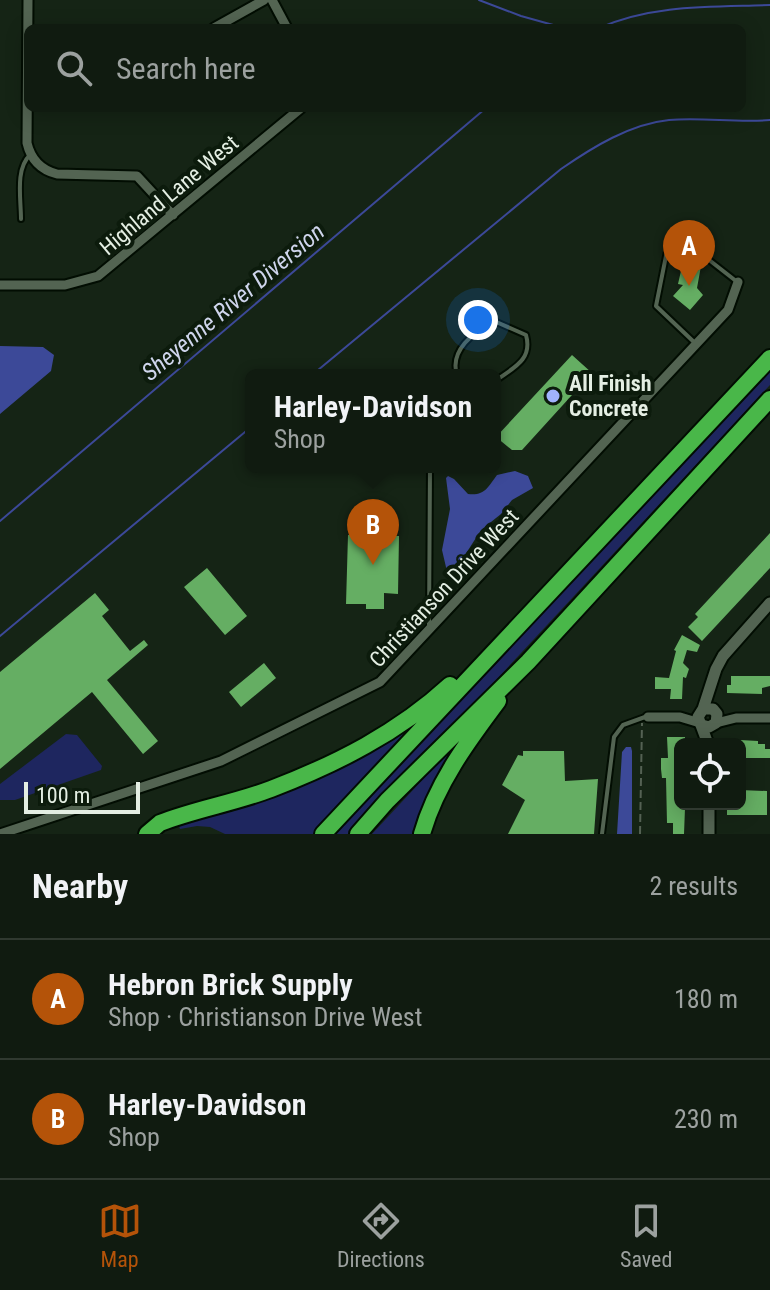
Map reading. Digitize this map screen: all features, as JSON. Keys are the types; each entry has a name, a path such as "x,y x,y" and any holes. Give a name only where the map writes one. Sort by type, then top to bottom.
{"highway":[{"path":"323,834 770,358"},
{"path":"358,834 387,801 516,674 770,399"},
{"path":"147,834 160,823 271,789 347,757 410,718 506,638"},
{"path":"422,834 436,797 455,762 516,674"}],"street":[{"path":"28,0 28,24"},
{"path":"221,24 264,0"},
{"path":"272,0 285,24"},
{"path":"27,112 27,143 30,155 40,167 57,174 137,176 173,215"},
{"name":"Highland Lane West","path":"0,285 65,285 86,281 108,270 296,112"},
{"name":"Christianson Drive West","path":"0,834 221,761 380,682 728,310 738,282"},
{"path":"709,738 711,686 723,656 770,603"},
{"path":"645,717 770,718"},
{"path":"709,810 709,834"}],"lane":[{"path":"21,219 21,170 30,155"},
{"path":"696,344 656,306 667,251 704,256 738,282"},
{"path":"455,369 453,364 458,349 494,321 526,335 529,344 528,354 522,362 501,377"},
{"path":"429,631 430,473"},
{"path":"602,834 608,763 614,737 623,725 645,717"}],"path":[{"path":"640,834 645,717"}],"shaded area":[{"path":"770,365 770,385 353,834 335,834"},
{"path":"412,720 416,725 314,834 225,834 210,827 197,826 180,829 178,823"},
{"path":"66,734 77,735 102,766 101,770 15,800 0,800 0,784"},
{"path":"452,748 456,750 418,834 372,834"}],"water":[{"path":"0,346 43,347 54,355 51,371 0,414"},
{"path":"515,471 528,476 533,488 512,500 501,514 481,530 449,580 442,550 450,509 446,478 454,479 468,494 478,494 486,490 497,475"},
{"path":"626,747 631,747 632,751 632,834 617,834 622,752"}],"building":[{"path":"683,262 701,266 697,288 703,295 690,310 673,296 683,285 678,284"},
{"name":"All Finish Concrete","path":"572,355 592,373 522,450 512,450 501,441 501,432"},
{"path":"770,533 770,568 702,641 688,627 698,617 695,614"},
{"path":"348,535 399,536 398,594 384,593 384,609 366,609 366,604 346,604"},
{"path":"207,568 247,616 225,635 184,587"},
{"path":"95,593 109,610 102,616 130,651 144,640 148,645 107,680 158,741 143,754 92,692 0,769 0,672"},
{"path":"682,635 700,645 697,652 687,650 683,663 689,669 686,678 683,677 682,699 670,699 671,689 655,689 655,677 669,678 674,650"},
{"path":"264,663 276,678 241,707 229,692"},
{"path":"731,676 770,676 770,686 762,688 762,694 727,693"},
{"path":"667,737 685,737 674,738 674,810 685,810 684,834 673,834 673,823 667,823 666,778 662,778 661,758 668,758"},
{"path":"746,740 765,744 765,749 770,749 770,758 746,758"},
{"path":"523,751 564,751 565,781 598,779 594,834 508,834 525,800 502,785 518,755 523,756"},
{"path":"746,790 767,791 767,815 727,815 727,810 746,810"}],"waterway":[{"name":"Sheyenne River Diversion","path":"479,0 550,24"},
{"name":"Sheyenne River Diversion","path":"609,24 662,11 770,5"},
{"name":"Sheyenne River Diversion","path":"0,521 481,112"},
{"path":"319,369 561,169 599,145 626,131 654,122 770,120"},
{"path":"0,636 245,432"}],"place":[{"name":"Hebron Brick Supply","path":"689,286"},
{"name":"All Finish Concrete","path":"553,396"},
{"name":"Harley-Davidson","path":"373,565"}]}
